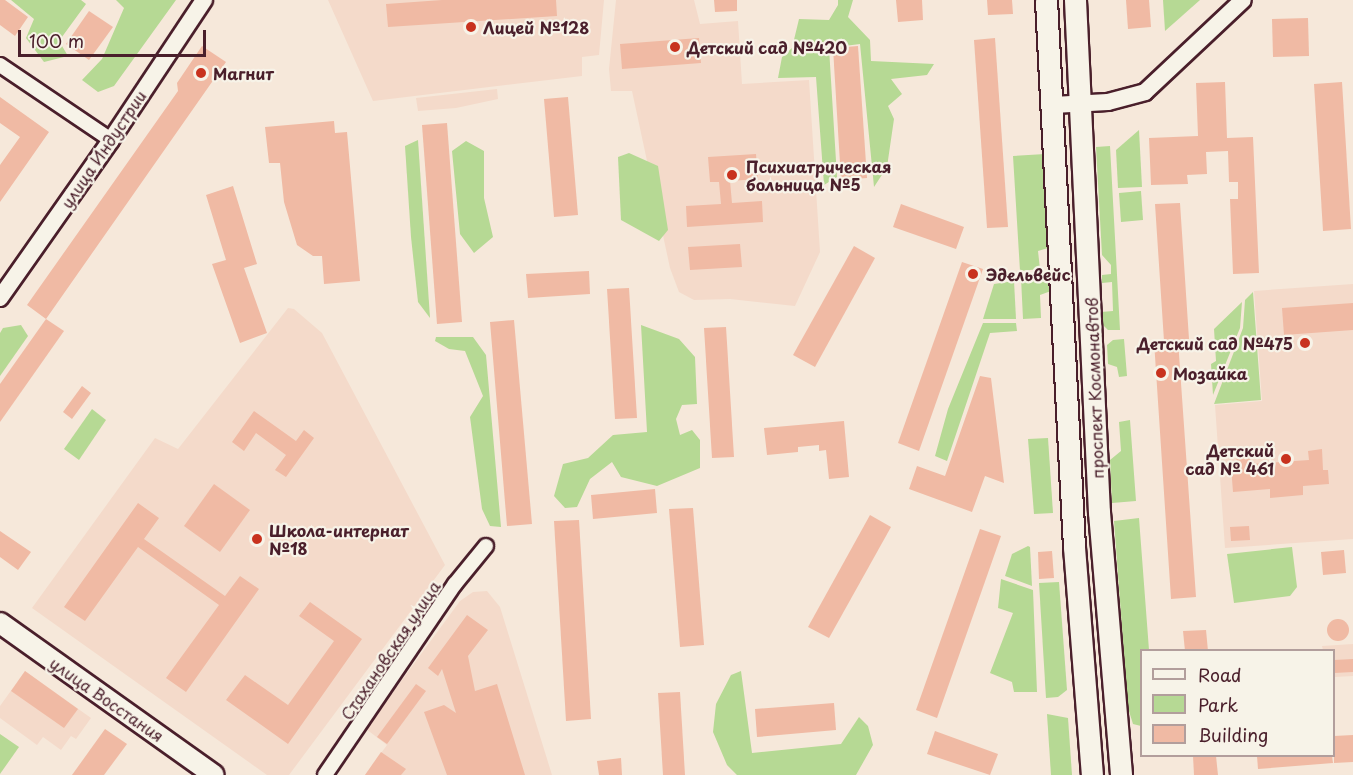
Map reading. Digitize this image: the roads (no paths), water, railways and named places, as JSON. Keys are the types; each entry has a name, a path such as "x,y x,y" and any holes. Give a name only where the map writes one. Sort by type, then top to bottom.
{"main road":[{"name":"проспект Космонавтов","path":"1046,0 1074,558 1092,775"},
{"name":"проспект Космонавтов","path":"1075,0 1082,104 1099,512 1121,775"},
{"name":"улица Восстания","path":"0,623 214,775"}],"street":[{"name":"улица Индустрии","path":"0,298 111,140 204,0"},
{"path":"1053,105 1107,102 1145,92 1243,0"},
{"path":"0,65 111,140"},
{"name":"Стахановская улица","path":"325,775 455,584 486,546"}],"place":[{"name":"Лицей №128","path":"471,27"},
{"name":"Детский сад №420","path":"675,47"},
{"name":"Магнит","path":"201,73"},
{"name":"Психиатрическая больница №5","path":"732,175"},
{"name":"Эдельвейс","path":"973,274"},
{"name":"Детский сад №475","path":"1305,343"},
{"name":"Мозайка","path":"1161,373"},
{"name":"Детский сад № 461","path":"1286,459"},
{"name":"Школа-интернат №18","path":"257,539"}]}
